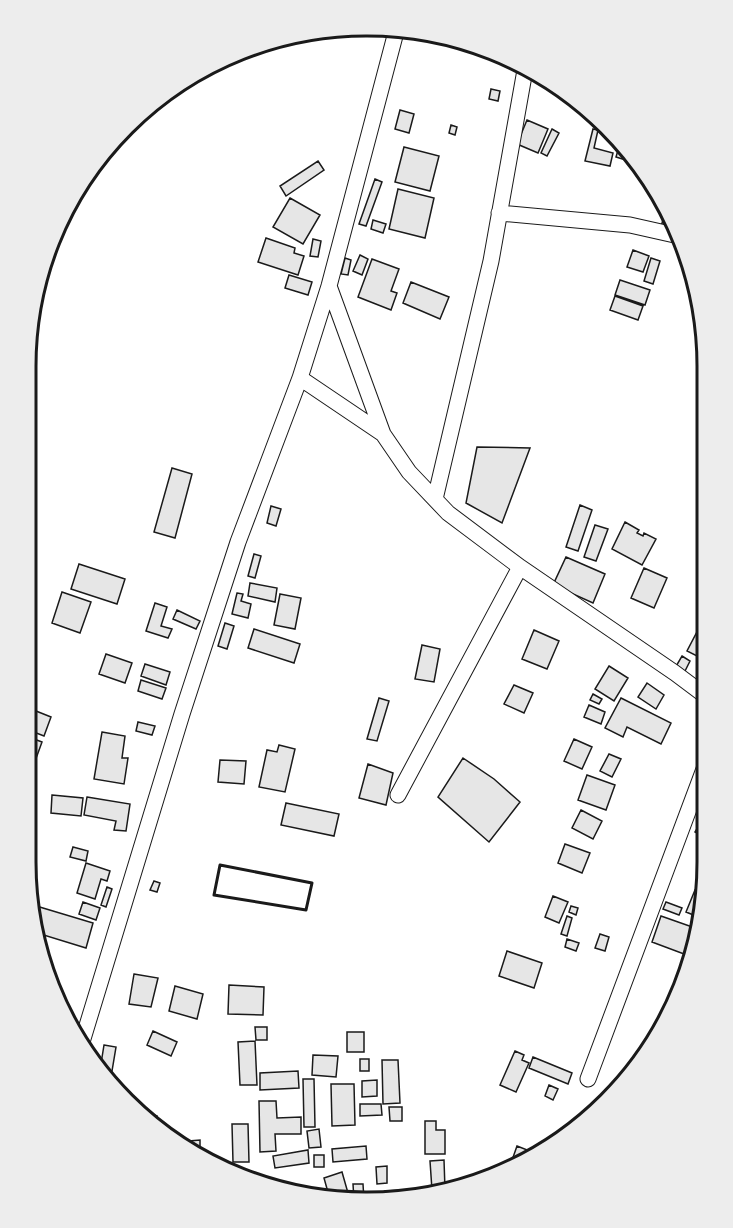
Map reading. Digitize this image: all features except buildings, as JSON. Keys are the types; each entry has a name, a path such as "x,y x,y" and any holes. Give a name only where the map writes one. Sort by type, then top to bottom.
{"street":[{"path":"83,1032 234,553 300,378 329,286 395,38"},
{"path":"435,499 491,261 524,76"},
{"path":"499,213 630,225 669,234"},
{"path":"329,286 383,434 409,472 448,513 520,567 697,690"},
{"path":"300,378 383,434"},
{"path":"398,795 520,567"},
{"path":"588,1079 697,788"}],"wall":[{"path":"220,865 312,883 306,910 214,895 220,865"}]}
